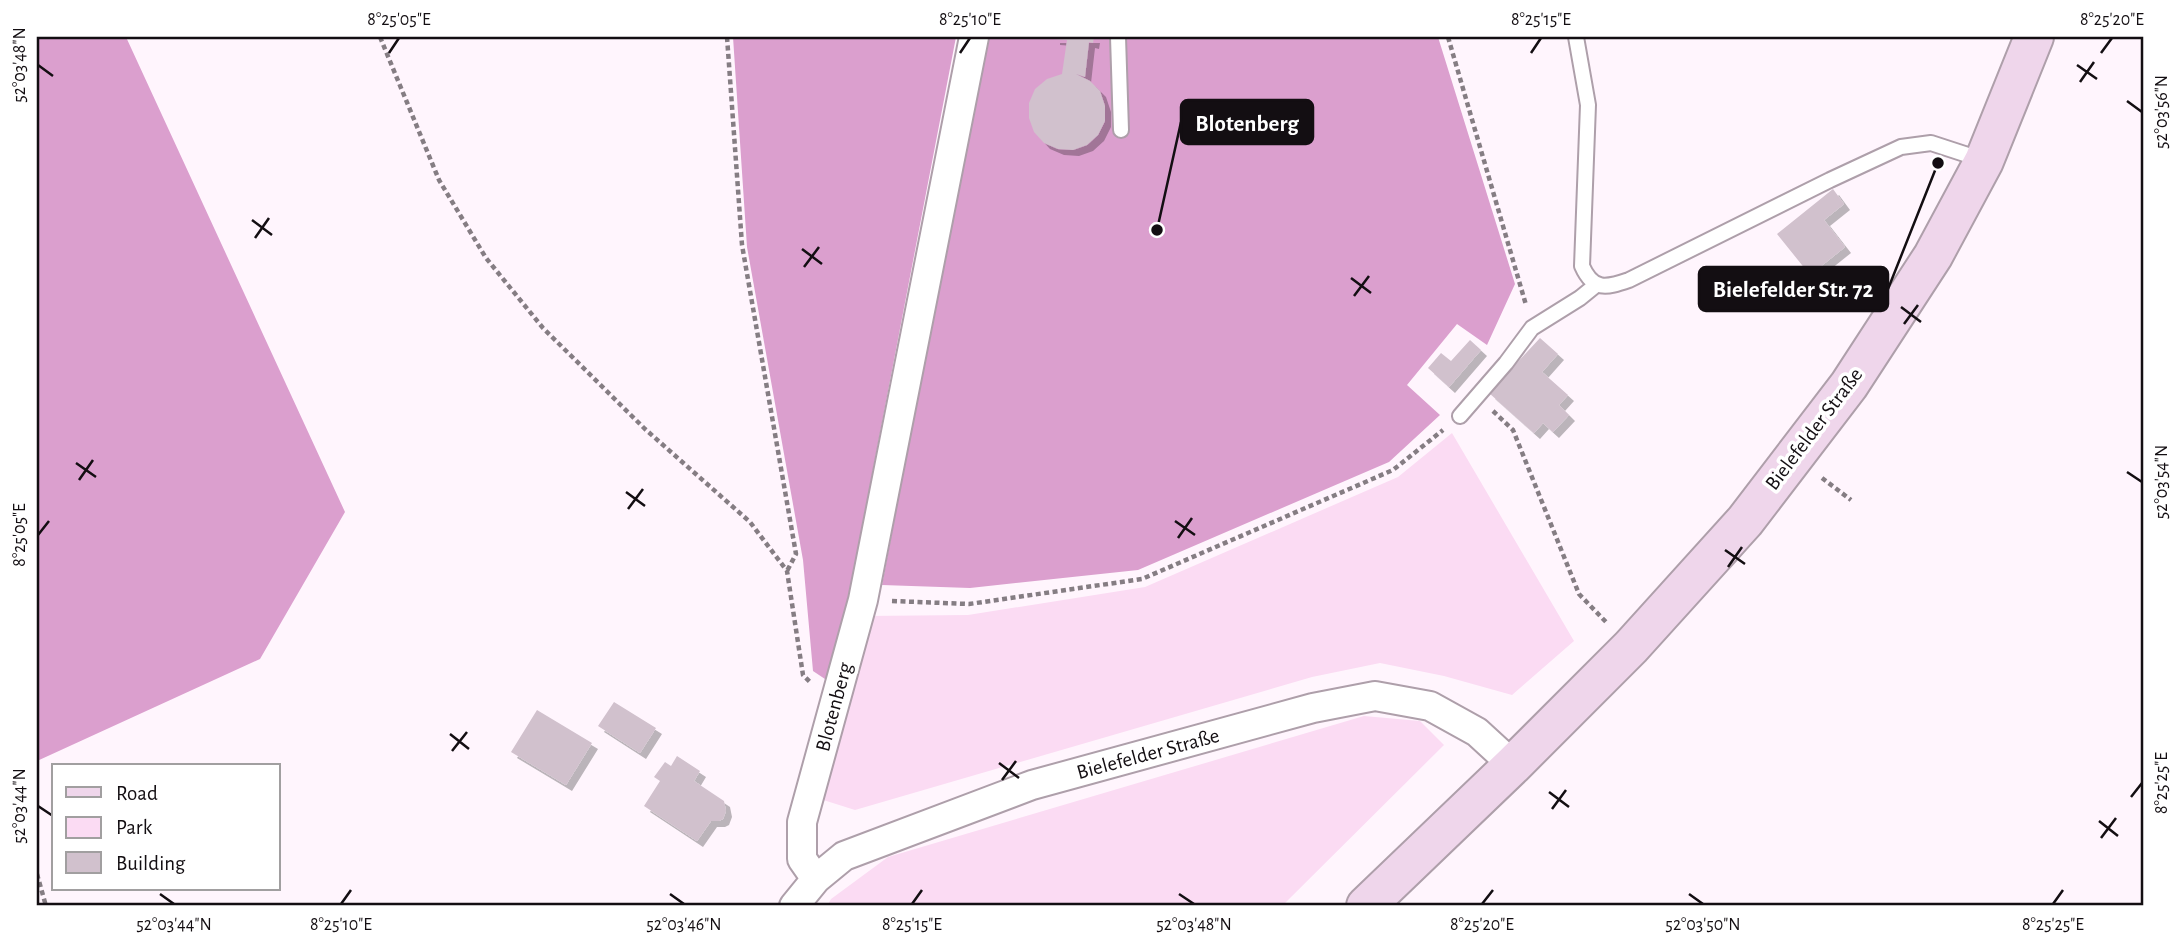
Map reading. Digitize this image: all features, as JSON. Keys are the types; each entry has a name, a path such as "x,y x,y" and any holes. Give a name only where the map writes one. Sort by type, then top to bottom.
{"main road":[{"name":"Bielefelder Straße","path":"1366,906 1513,765 1630,647 1745,521 1849,385 1933,256 1984,161 2034,37"}],"street":[{"name":"Blotenberg","path":"816,879 802,859 802,822 863,600 974,37"},
{"name":"Bielefelder Straße","path":"794,906 816,879 844,856 1032,785 1313,708 1375,696 1430,706 1477,732 1513,765"}],"lane":[{"path":"1118,37 1121,130"},
{"path":"1576,37 1588,105 1582,266 1587,277 1597,285 1610,287 1629,280 1901,147 1931,143 1984,161"},
{"path":"1460,416 1532,328 1597,285"}],"path":[{"path":"380,37 439,180 486,258 542,328 645,429 750,522 787,570 803,675 834,708"},
{"path":"727,37 742,245 796,554 787,570"},
{"path":"1448,37 1532,328"},
{"path":"1478,396 1513,430 1579,594 1630,647"},
{"path":"863,600 969,604 1142,579 1393,470 1460,416"},
{"path":"37,874 46,906"}],"green space":[{"path":"1452,433 1574,641 1512,695 1444,676 1380,663 1312,677 855,810 817,798 866,616 968,615 1145,587 1398,477"},
{"path":"1364,716 1420,721 1444,745 1282,906 827,906 831,899 888,857"}],"shaded area":[{"path":"37,37 126,37 345,512 260,659 37,761"},
{"path":"733,37 956,37 851,584 828,681 813,671 803,560 747,247"},
{"path":"986,37 1438,37 1515,284 1487,345 1457,324 1407,385 1440,415 1389,462 1138,570 970,588 882,585"}],"building":[{"path":"1054,37 1094,37 1093,43 1089,42 1085,77 1076,74 1090,81 1100,91 1105,106 1105,121 1098,135 1087,145 1073,150 1058,149 1044,143 1034,132 1029,118 1029,103 1035,89 1047,79 1062,74 1067,40"},
{"path":"1833,189 1844,204 1824,220 1845,247 1810,275 1777,234"},
{"path":"1540,338 1558,354 1542,372 1568,395 1559,405 1569,415 1553,432 1543,423 1534,433 1489,393"},
{"path":"1470,340 1481,350 1449,387 1428,368 1441,353 1451,361"},
{"path":"614,702 656,728 640,753 598,726"},
{"path":"537,710 592,743 566,785 511,752"},
{"path":"677,756 700,771 694,781 724,801 726,811 723,819 711,821 697,841 644,806 660,781 654,777 665,762 671,766"}],"place":[{"name":"Bielefelder Str. 72","path":"1938,163"},
{"name":"Blotenberg","path":"1157,230"}]}
